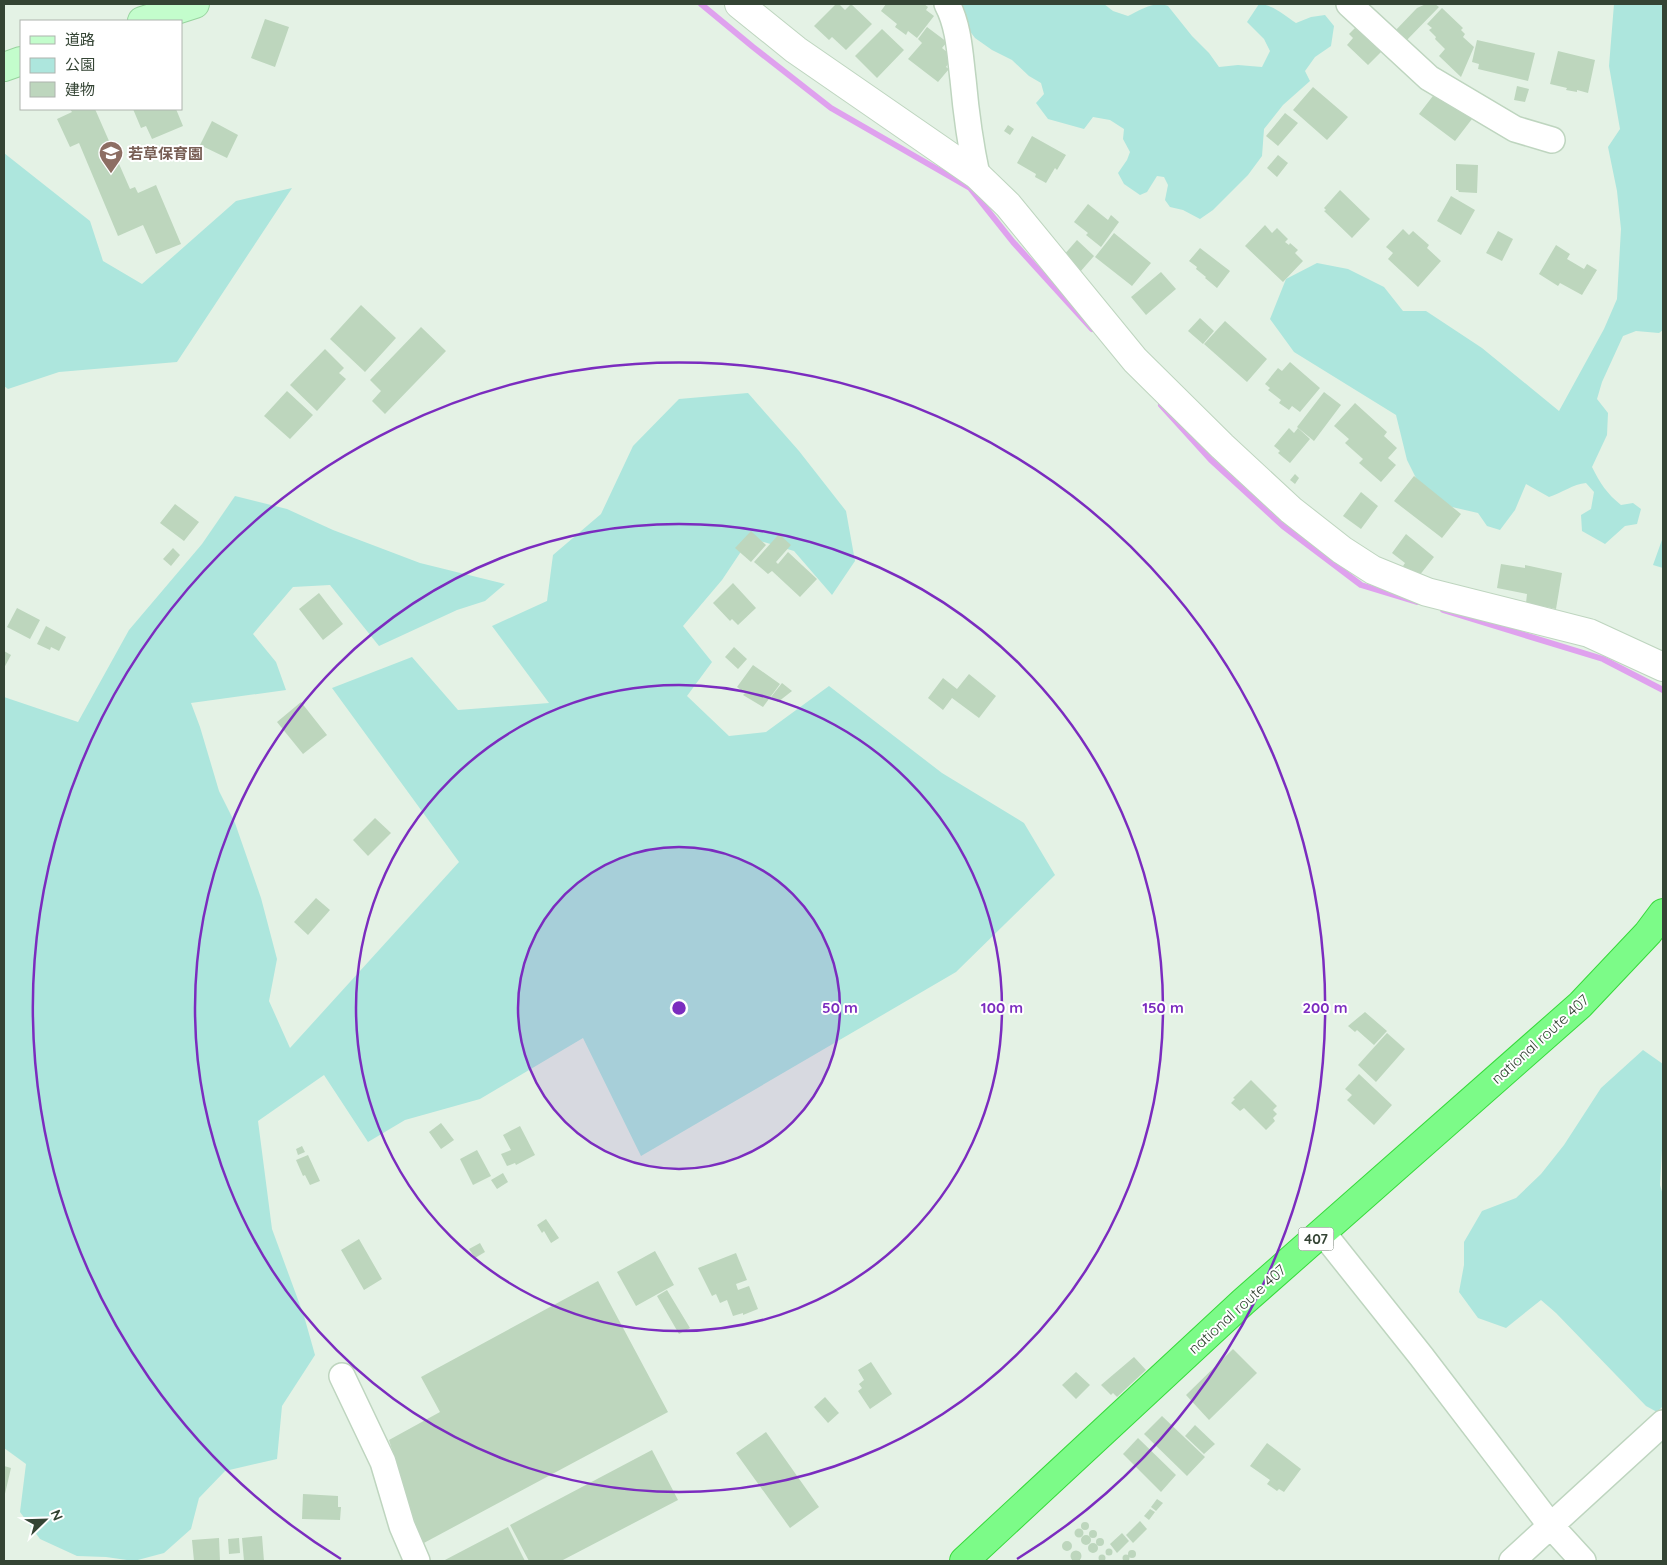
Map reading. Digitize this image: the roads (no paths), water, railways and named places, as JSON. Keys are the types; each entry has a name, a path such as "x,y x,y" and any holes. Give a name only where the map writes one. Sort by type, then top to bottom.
{"highway":[{"name":"national route 407","path":"964,1561 1243,1302 1580,1005 1648,933 1663,913"}],"main road":[{"path":"145,20 195,4"},
{"path":"4,67 20,61"}],"street":[{"path":"739,4 796,50 977,175 1008,205 1135,360 1222,446 1291,510 1342,550 1373,570 1427,592 1589,633 1663,667"},
{"path":"947,4 952,14 958,43 970,143 977,175"},
{"path":"1349,4 1429,78 1515,129 1552,140"},
{"path":"1323,1233 1421,1356 1551,1526 1583,1561"},
{"path":"342,1376 383,1462 402,1526 417,1561"},
{"path":"1512,1561 1663,1424"}],"waterway":[{"path":"701,4 831,108 970,188 1013,242 1092,329"},
{"path":"1161,405 1211,460 1283,526 1361,585 1417,602"},
{"path":"1443,610 1603,659 1663,690"}],"place":[{"name":"若草保育園","path":"111,174"}]}
